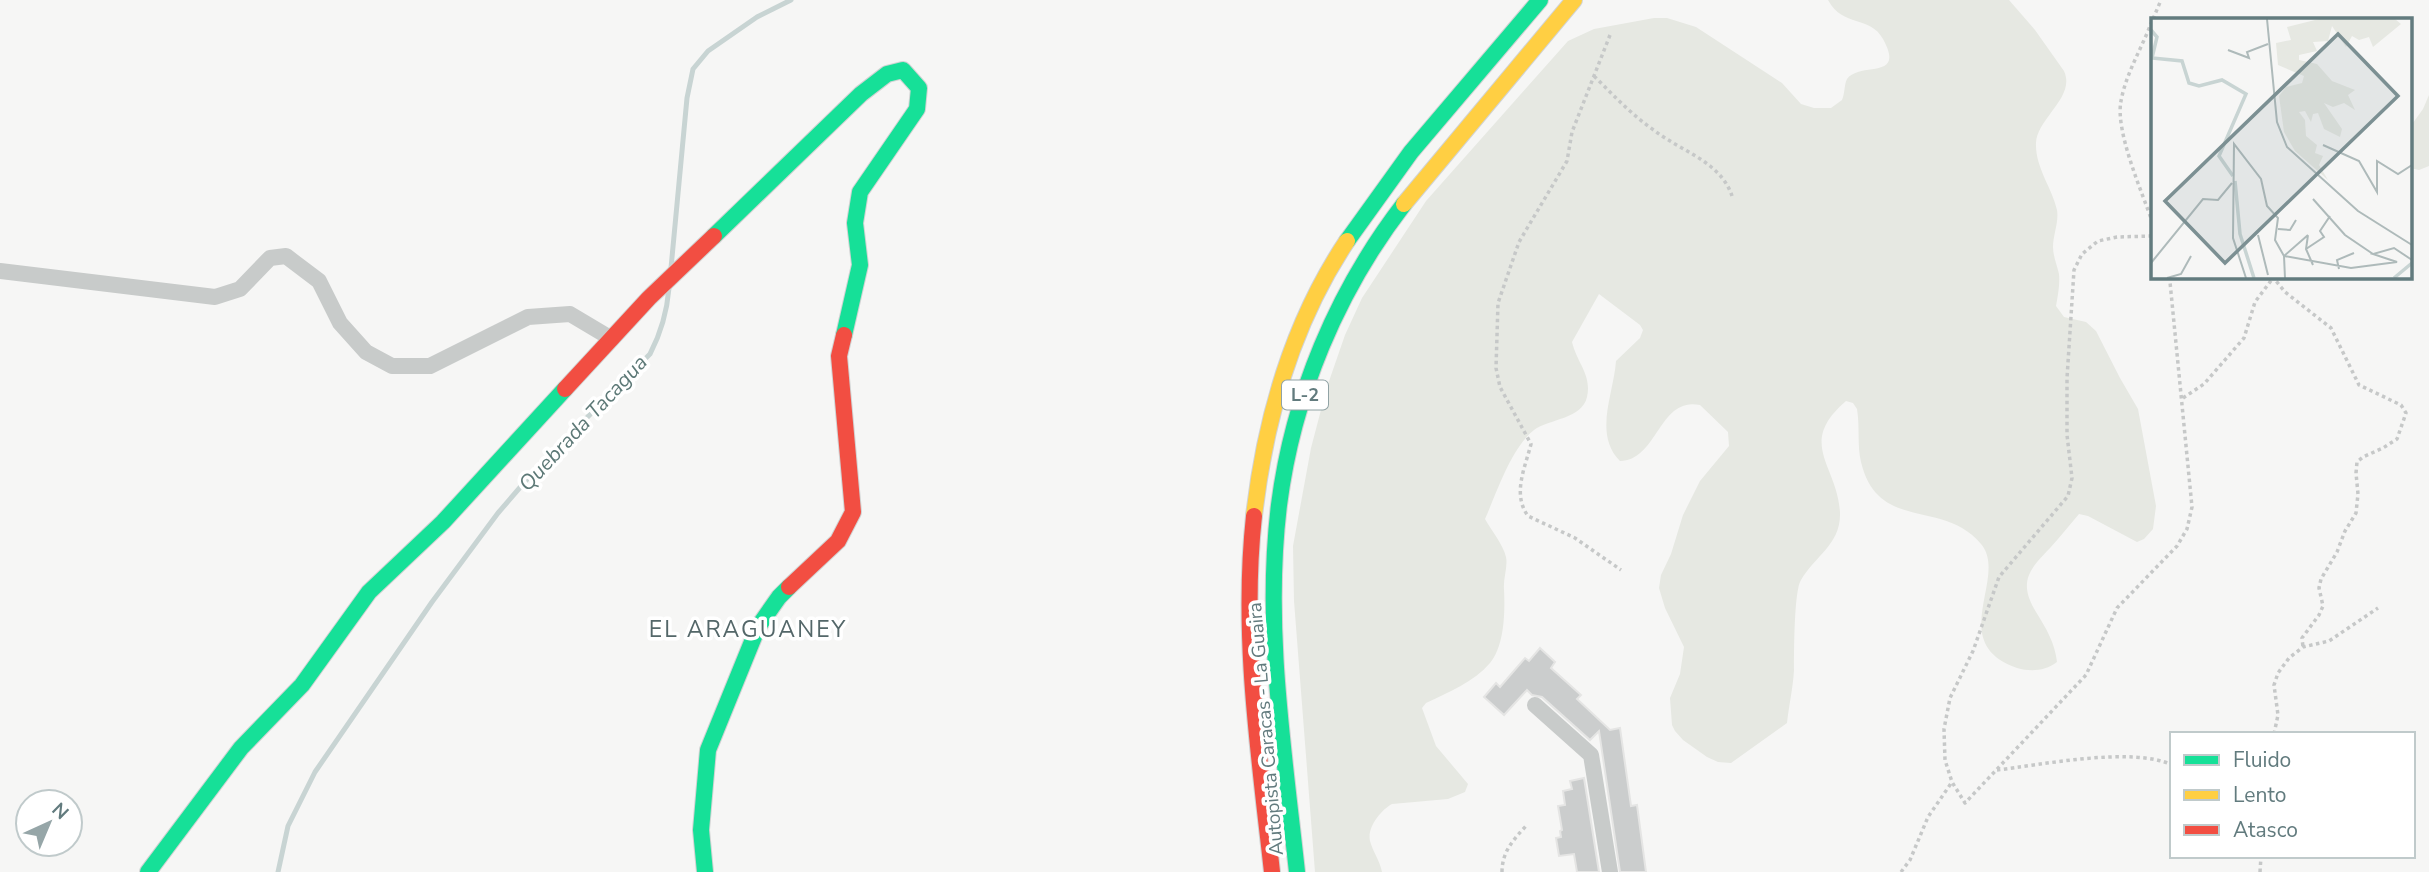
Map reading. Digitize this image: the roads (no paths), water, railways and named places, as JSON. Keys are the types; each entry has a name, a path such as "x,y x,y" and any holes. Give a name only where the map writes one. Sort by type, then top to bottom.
{"main road":[{"name":"Autopista Caracas - La Guaira","path":"1272,872 1250,647 1249,606 1254,504 1269,426 1283,378 1316,295 1360,221 1396,172 1541,0"},
{"name":"Autopista Caracas - La Guaira","path":"1297,872 1275,646 1274,606 1279,507 1293,433 1307,386 1339,307 1387,226 1574,0"},
{"path":"148,872 241,748 302,685 369,592 443,522 649,298 861,94 887,74 903,70 919,88 917,109 860,192 855,223 860,265 839,356 853,512 838,541 779,597 758,627 708,750 701,830 705,872"}],"street":[{"path":"0,271 215,297 240,289 271,258 286,256 319,281 340,323 366,352 393,366 430,366 528,317 570,314 612,338"},
{"path":"1535,705 1591,755 1610,872"}],"waterway":[{"name":"Quebrada Tacagua","path":"671,268 687,98 693,69 708,51 757,17 791,0"},
{"name":"Quebrada Tacagua","path":"278,872 288,826 315,772 432,602 498,513 535,470 650,354 663,322 669,288"}],"district":[{"name":"EL ARAGUANEY","path":"748,629"}]}
